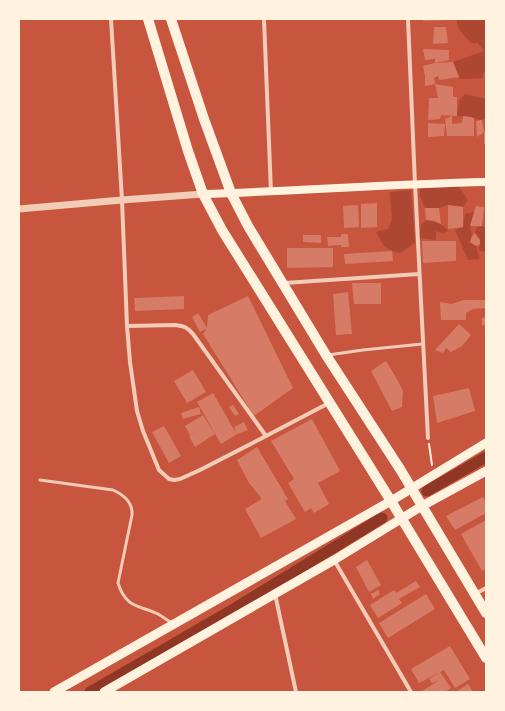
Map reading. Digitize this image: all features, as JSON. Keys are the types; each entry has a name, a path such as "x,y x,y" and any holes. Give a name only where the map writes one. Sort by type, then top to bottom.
{"highway":[{"path":"148,19 188,152 203,194 222,230 402,518 486,658"},
{"path":"172,19 204,119 231,193 248,226 326,355 411,488 486,612"}],"main road":[{"path":"203,194 486,182"},
{"path":"54,692 391,501 486,443"},
{"path":"104,692 334,560 422,506 486,471"}],"street":[{"path":"111,19 130,362 137,411 142,431 159,470 169,479 180,479 329,403"},
{"path":"264,19 271,192"},
{"path":"408,19 422,344 428,438"},
{"path":"19,209 203,194"},
{"path":"282,283 419,274"},
{"path":"127,326 181,325 187,327 266,436"},
{"path":"334,560 411,692"},
{"path":"475,594 486,588"},
{"path":"275,594 296,692"}],"lane":[{"path":"326,355 422,344"},
{"path":"40,480 114,490 127,498 131,506 132,515 118,583 120,590 131,603 137,607 160,615 173,624"}],"path":[{"path":"428,438 434,474"}],"shaded area":[{"path":"457,19 486,19 486,71 483,74 483,78 460,79 453,62 484,51 478,43 471,43 464,35 459,29"},
{"path":"465,94 486,99 486,125 485,119 480,120 470,117 457,116 459,101"},
{"path":"458,185 468,200 463,207 448,205 439,208 425,208 420,196 420,187"},
{"path":"411,190 415,243 400,253 387,248 376,232 388,229 392,219 390,192"},
{"path":"474,212 470,226 472,236 470,242 476,246 480,259 468,260 455,230 463,227 465,214"},
{"path":"426,220 438,223 448,231 443,233 436,231 436,240 420,238 421,225"},
{"path":"482,226 486,228 486,252 479,251 480,240 475,233 476,228"}],"building":[{"path":"423,19 451,19 451,20 423,21"},
{"path":"434,27 446,27 448,43 433,44"},
{"path":"423,49 449,50 449,60 435,63 435,59 425,60"},
{"path":"453,62 459,77 439,80 438,76 434,78 435,84 425,86 423,66 435,63"},
{"path":"435,84 453,87 453,97 457,97 457,116 441,115 440,119 428,120 429,98 438,98"},
{"path":"452,116 452,124 462,123 463,116 474,118 474,136 447,136 445,119"},
{"path":"482,120 484,132 477,137 476,121"},
{"path":"428,123 445,124 444,136 428,137"},
{"path":"484,132 486,132 486,144 484,144"},
{"path":"377,203 377,227 361,228 361,204"},
{"path":"358,205 359,227 344,228 343,206"},
{"path":"448,205 463,207 463,227 448,229"},
{"path":"476,206 484,207 482,226 470,226"},
{"path":"425,208 439,208 441,224 435,221 426,220"},
{"path":"475,233 480,240 480,244 476,246 470,242"},
{"path":"341,234 348,234 349,247 341,247 341,245 328,246 327,237 341,237"},
{"path":"303,235 321,235 321,243 303,242"},
{"path":"422,241 456,241 456,261 423,263"},
{"path":"287,248 333,248 333,267 287,268"},
{"path":"392,251 393,261 345,264 344,254"},
{"path":"352,283 381,283 381,304 354,304"},
{"path":"348,292 352,334 336,335 333,294"},
{"path":"184,296 184,309 135,311 134,298"},
{"path":"248,296 293,388 254,416 203,334 207,328 208,315"},
{"path":"464,300 486,300 486,308 473,309 466,313 466,320 441,320 440,302 451,304"},
{"path":"198,313 207,328 200,332 192,317"},
{"path":"486,317 486,326 482,325 482,318"},
{"path":"459,324 471,335 462,346 451,352 446,348 443,353 435,350"},
{"path":"386,361 403,391 402,407 392,411 371,371"},
{"path":"193,370 206,392 187,403 174,381"},
{"path":"469,388 475,411 437,423 433,396"},
{"path":"213,393 236,433 234,427 244,422 248,430 237,434 221,444 197,402"},
{"path":"233,405 239,414 235,416 229,407"},
{"path":"199,407 201,414 183,419 181,413"},
{"path":"203,415 215,434 195,447 189,436 197,431 190,435 185,426"},
{"path":"312,419 340,471 318,483 329,504 314,513 311,508 305,512 288,483 294,479 271,441"},
{"path":"164,426 181,456 169,463 152,432"},
{"path":"257,447 288,499 267,512 285,501 296,519 261,538 245,509 262,499 249,483 237,460"},
{"path":"483,497 486,504 486,513 455,530 446,516"},
{"path":"486,520 486,569 482,571 461,534"},
{"path":"367,560 381,585 369,592 356,567"},
{"path":"416,581 420,587 399,599 402,603 378,618 370,605 394,590 396,593"},
{"path":"378,590 380,594 373,599 371,594"},
{"path":"426,594 435,609 388,638 379,623"},
{"path":"450,646 470,679 455,688 444,670 419,683 411,669"},
{"path":"440,672 451,688 445,692 421,692 439,680 432,683 429,679"},
{"path":"468,684 473,692 456,692"}],"waterway":[{"path":"427,491 486,457"},
{"path":"90,692 232,610 382,518"}]}
